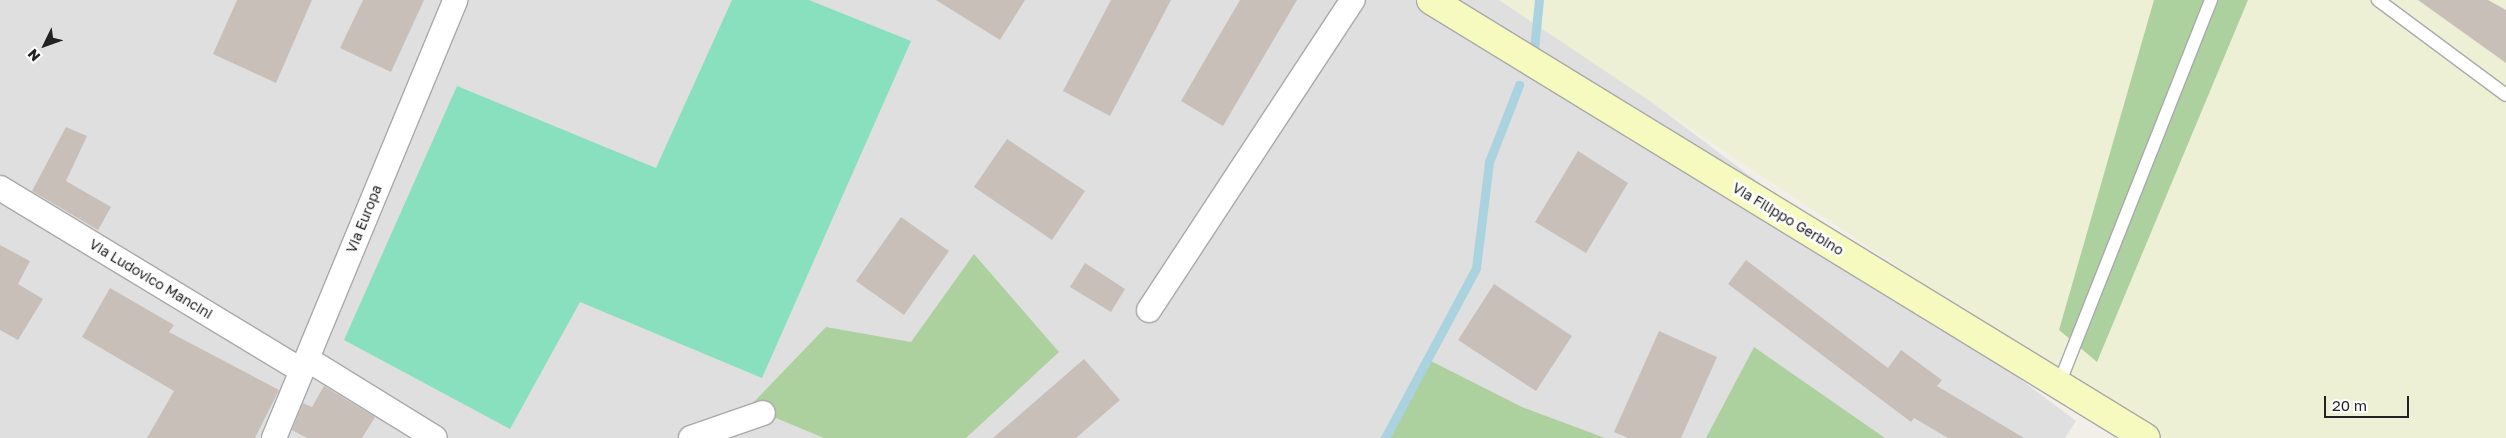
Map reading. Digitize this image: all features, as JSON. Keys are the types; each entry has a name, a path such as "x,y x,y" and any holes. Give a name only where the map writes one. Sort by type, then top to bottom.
{"street":[{"name":"Via Europa","path":"274,438 454,0"},
{"path":"1149,310 1353,0"},
{"name":"Via Filippo Gerbino","path":"1431,0 2146,438"},
{"name":"Via Ludovico Mancini","path":"0,188 304,365 435,438"},
{"path":"692,438 763,412"}],"lane":[{"path":"2059,384 2211,0"},
{"path":"2378,0 2506,95"}],"shaded area":[{"path":"0,0 1516,0 2076,421 2065,438 0,438"}],"green space":[{"path":"732,0 809,0 911,41 762,378 580,302 510,429 344,340 457,86 656,168"},
{"path":"1499,0 2506,0 2506,438 2154,438"},
{"path":"2154,0 2248,0 2097,362 2059,330"},
{"path":"974,254 1059,352 966,438 824,438 749,407 826,327 911,342"},
{"path":"1754,347 1885,438 1706,438"},
{"path":"1427,359 1522,407 1605,438 1383,438"}],"building":[{"path":"237,0 312,0 276,83 213,54"},
{"path":"363,0 424,0 391,72 340,48"},
{"path":"936,0 1025,0 1000,40"},
{"path":"1111,0 1171,0 1110,116 1063,91"},
{"path":"1240,0 1297,0 1223,126 1181,101"},
{"path":"2418,0 2488,0 2506,10 2506,63"},
{"path":"66,127 87,136 66,181 111,207 98,230 32,191"},
{"path":"1007,139 1085,191 1052,240 974,187"},
{"path":"1578,151 1628,183 1586,253 1535,222"},
{"path":"901,217 949,251 904,315 856,281"},
{"path":"0,245 30,261 18,284 43,299 18,340 0,330"},
{"path":"1746,260 1888,368 1901,350 1942,380 1937,386 2024,438 1948,438 1914,418 1911,422 1728,284"},
{"path":"1085,263 1125,289 1111,312 1070,287"},
{"path":"1494,284 1572,336 1536,391 1458,340"},
{"path":"110,288 174,325 169,332 279,390 255,438 147,438 174,391 82,337"},
{"path":"1659,331 1717,357 1681,438 1628,438 1614,432"},
{"path":"1084,359 1120,400 1076,438 993,438"},
{"path":"324,386 375,417 362,438 307,438 292,430 303,403 312,407"}],"waterway":[{"path":"1534,49 1539,0"},
{"path":"1385,438 1476,268 1489,162 1519,85"}]}
